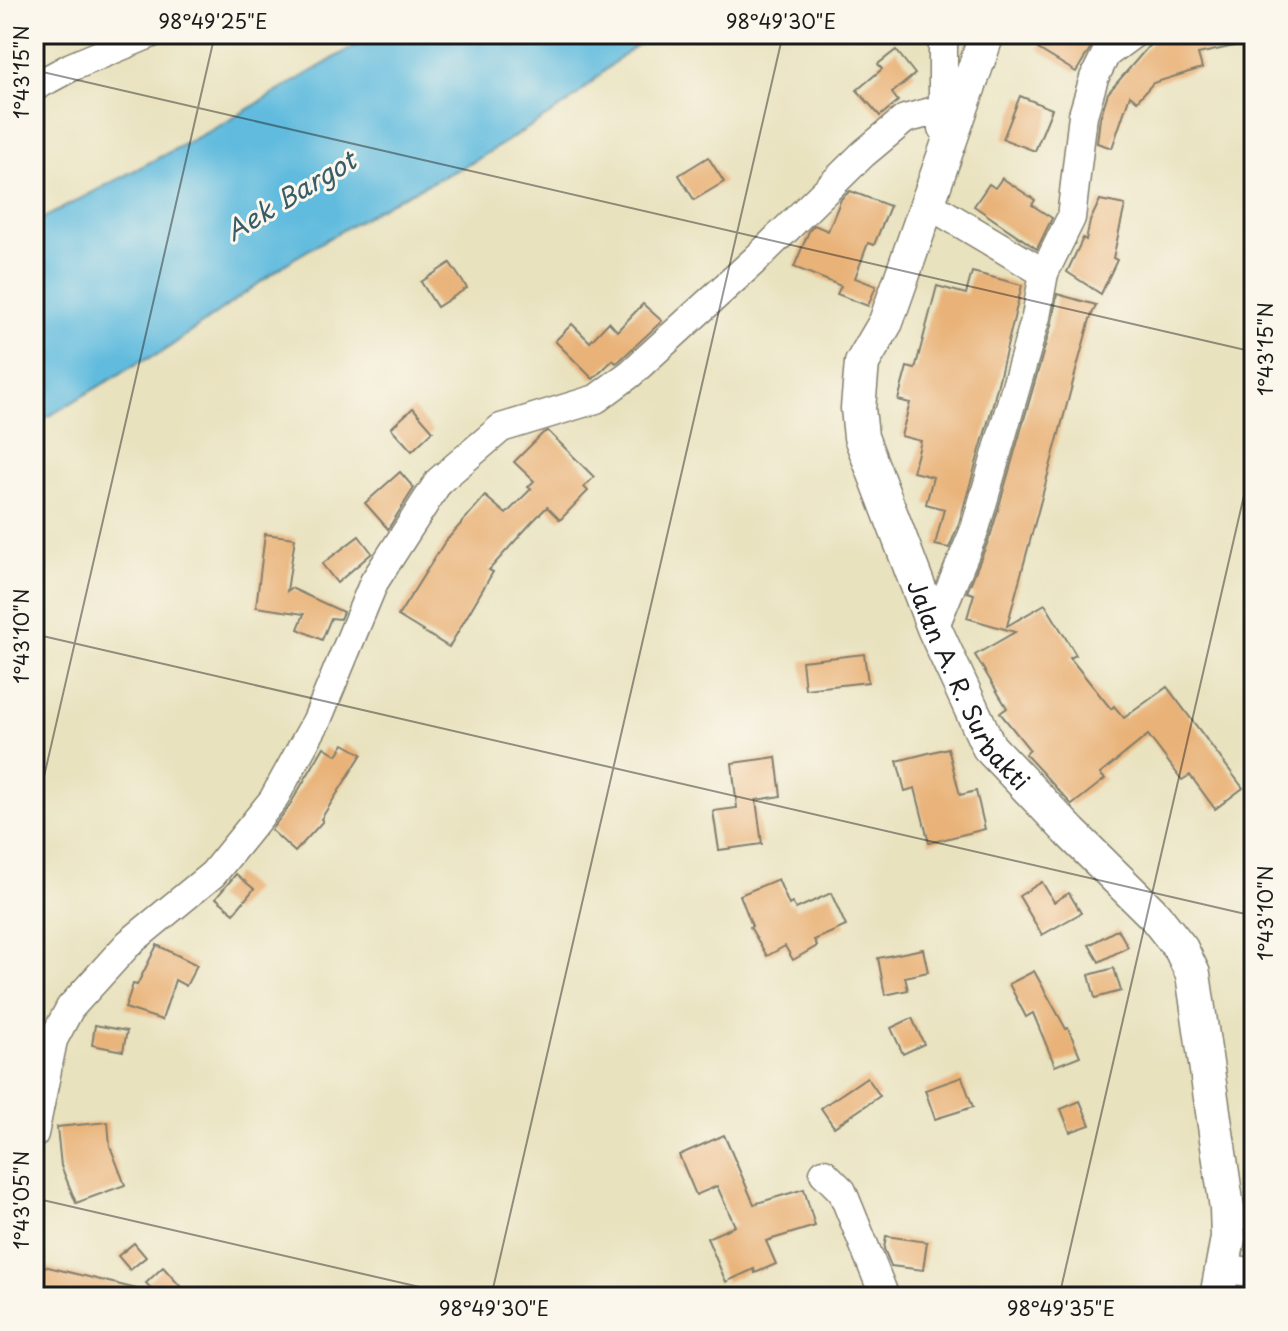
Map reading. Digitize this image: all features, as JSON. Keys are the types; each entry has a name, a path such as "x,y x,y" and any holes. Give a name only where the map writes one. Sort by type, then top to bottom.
{"main road":[{"name":"Jalan A. R. Surbakti","path":"987,34 886,322 862,363 858,408 861,437 934,628 989,747 1154,915 1181,949 1193,974 1227,1208 1231,1279"}],"street":[{"path":"34,87 71,67 150,34"},
{"path":"938,34 943,44 944,156"},
{"path":"934,628 975,529 989,486 1036,317 1044,273 1071,218 1083,115 1094,78 1106,54 1133,34"},
{"path":"34,1134 53,1040 70,1008 129,943 213,874 273,800 317,720 374,582 439,481 501,428 596,399 630,374 755,260 863,154 905,119 942,109"},
{"path":"928,204 1044,273"},
{"path":"824,1173 842,1191 885,1297"}],"water":[{"name":"Aek Bargot","path":"375,34 653,34 618,59 567,104 473,162 391,202 293,259 161,353 140,362 34,425 34,223 221,125"}],"building":[{"path":"1047,34 1099,34 1076,72 1038,49"},
{"path":"1159,34 1251,34 1252,42 1198,54 1202,68 1153,83 1137,101 1130,95 1112,148 1097,143 1100,118 1108,93"},
{"path":"896,50 915,74 892,93 898,101 880,116 857,90 882,69 878,64"},
{"path":"1020,96 1052,109 1035,151 1003,139"},
{"path":"708,157 724,182 694,200 679,175"},
{"path":"1002,178 1035,200 1032,205 1052,218 1037,249 974,206 989,184 995,188"},
{"path":"850,191 890,206 874,245 868,243 855,278 876,286 868,306 837,294 841,286 794,267 809,231 814,225 828,231 841,199"},
{"path":"1100,200 1125,205 1113,258 1117,260 1101,294 1067,272 1083,238 1086,240 1090,221"},
{"path":"450,263 467,288 437,307 421,282"},
{"path":"972,272 1022,285 992,408 949,548 935,545 944,509 926,504 933,477 913,472 921,441 901,436 910,403 898,400 907,367 915,369 937,286 966,294"},
{"path":"1057,294 1096,305 1007,626 1045,604 1076,655 1070,658 1111,709 1114,706 1124,718 1167,687 1243,788 1215,809 1190,775 1182,780 1148,735 1100,774 1105,779 1072,805 1025,754 1030,750 1000,713 1007,708 975,655 1015,632 967,618 974,594 967,592 991,534 1052,322"},
{"path":"643,304 662,321 619,361 616,363 613,360 593,379 555,341 572,324 590,342 609,322 617,331"},
{"path":"413,408 433,431 412,451 391,428"},
{"path":"548,431 594,477 584,487 588,491 560,520 547,507 489,570 493,572 449,647 398,616 444,543 485,496 506,514 531,489 528,487 534,481 514,462"},
{"path":"400,472 414,488 388,529 365,503"},
{"path":"265,534 295,538 287,591 291,588 343,612 340,619 331,618 322,640 298,629 304,614 256,607"},
{"path":"359,536 372,553 337,583 322,564"},
{"path":"864,654 868,682 805,689 802,661"},
{"path":"344,744 362,754 321,819 323,821 295,852 271,830 288,808 324,747 337,755"},
{"path":"948,748 960,795 976,791 985,829 929,843 915,788 905,791 897,761"},
{"path":"776,757 781,796 756,800 762,844 719,850 713,811 737,808 732,763"},
{"path":"236,874 254,889 234,913 216,898"},
{"path":"778,879 789,905 792,903 796,909 831,893 846,926 814,940 817,946 793,960 785,946 767,956 750,927 740,895"},
{"path":"1042,882 1054,902 1069,893 1081,913 1042,935 1019,896"},
{"path":"1118,929 1128,947 1099,962 1089,945"},
{"path":"157,945 197,965 186,986 175,980 162,1020 125,1008 133,984 137,985"},
{"path":"923,949 928,972 905,977 908,990 885,995 878,958"},
{"path":"1114,968 1121,991 1095,998 1089,975"},
{"path":"1034,971 1068,1028 1080,1056 1055,1066 1033,1013 1026,1017 1009,984"},
{"path":"912,1018 924,1044 903,1054 891,1028"},
{"path":"95,1025 127,1031 123,1051 92,1045"},
{"path":"867,1077 880,1096 834,1127 821,1108"},
{"path":"962,1077 973,1107 935,1119 925,1090"},
{"path":"1080,1101 1090,1125 1070,1132 1061,1109"},
{"path":"108,1122 110,1146 125,1185 76,1203 61,1166 57,1127"},
{"path":"724,1135 754,1204 804,1189 815,1226 766,1241 776,1264 755,1273 754,1269 726,1282 707,1238 735,1226 717,1186 696,1195 679,1155"},
{"path":"886,1236 927,1242 923,1270 891,1266 884,1249"},
{"path":"134,1243 146,1257 130,1270 118,1256"},
{"path":"44,1266 141,1290 140,1297 36,1297"},
{"path":"163,1267 180,1286 169,1297 159,1297 146,1283"}]}
